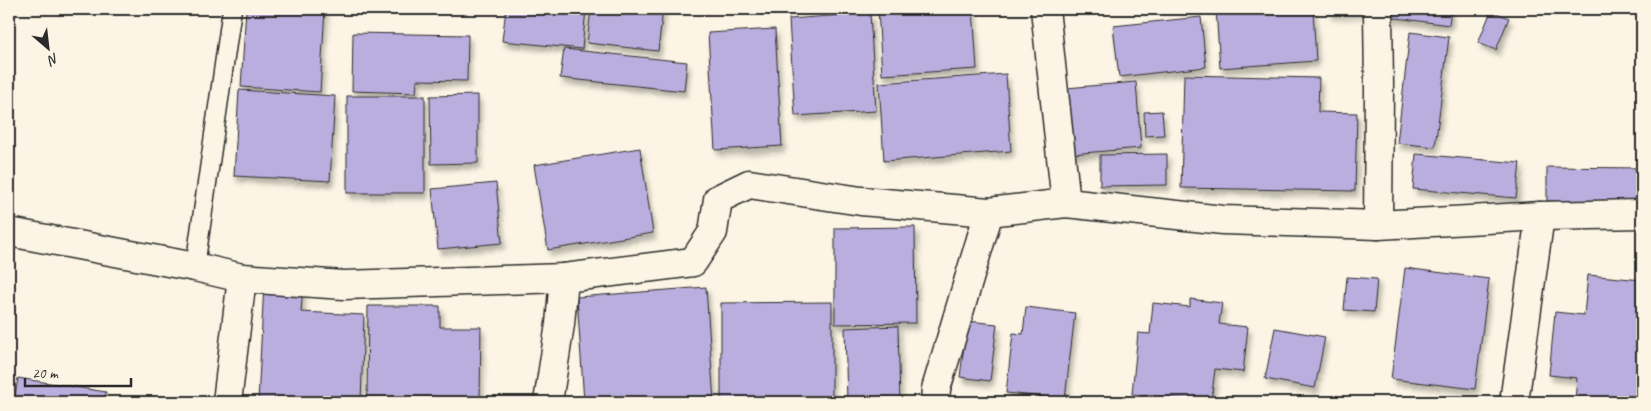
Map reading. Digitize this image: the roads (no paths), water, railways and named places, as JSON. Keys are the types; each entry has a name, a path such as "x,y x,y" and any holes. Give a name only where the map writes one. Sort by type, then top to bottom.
{"street":[{"path":"1044,9 1066,203"},
{"path":"1378,9 1378,225"},
{"path":"9,232 195,267 242,278 344,285 564,278 693,262 713,232 718,199 749,184 861,201 988,212 1066,203 1223,220 1378,225 1540,216 1642,214"},
{"path":"935,402 936,389 988,212"},
{"path":"1514,402 1540,216"},
{"path":"227,402 242,278"},
{"path":"548,402 560,324 564,278"}],"lane":[{"path":"195,267 232,9"}]}
